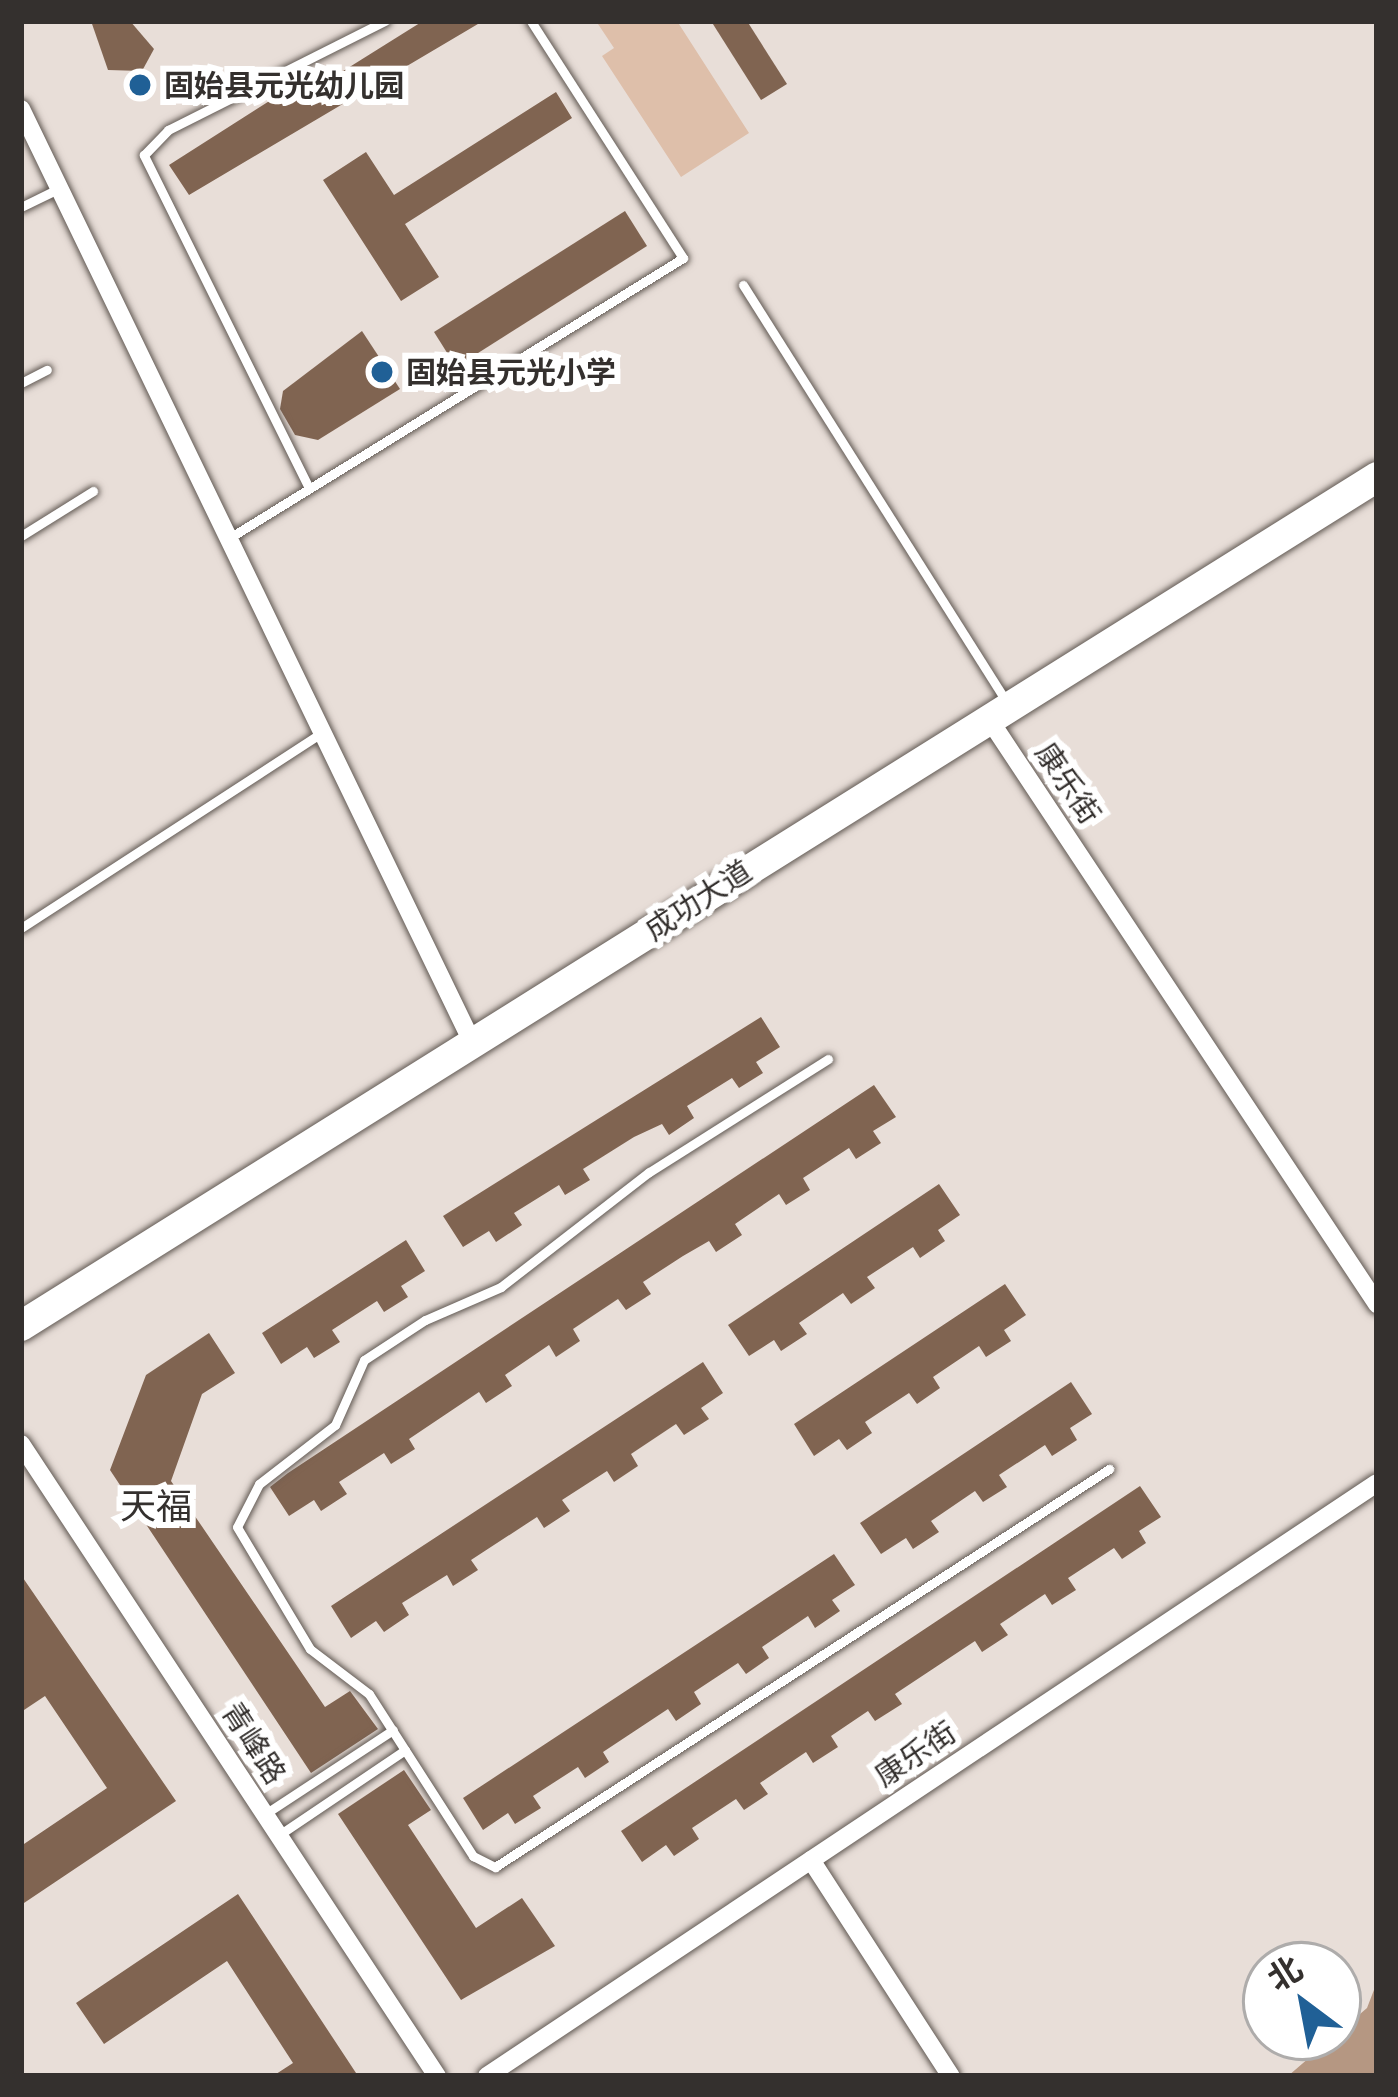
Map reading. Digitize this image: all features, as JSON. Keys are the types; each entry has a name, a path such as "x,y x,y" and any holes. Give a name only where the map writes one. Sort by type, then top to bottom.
{"main road":[{"name":"成功大道","path":"21,1325 997,710 1377,477"}],"street":[{"path":"21,109 56,190 473,1044"},
{"name":"康乐街","path":"997,710 1377,1304"},
{"name":"青峰路","path":"21,1444 437,2076"},
{"name":"康乐街","path":"487,2076 1377,1483"},
{"path":"811,1860 951,2076"}],"lane":[{"path":"309,488 144,155 167,130 385,21"},
{"path":"226,539 683,258 531,21"},
{"path":"21,207 56,190"},
{"path":"743,285 997,710"},
{"path":"21,383 47,370"},
{"path":"21,536 93,491"},
{"path":"21,928 321,734"},
{"path":"828,1059 649,1172 501,1286 382,1344 353,1374 334,1425 248,1496 237,1527 242,1546 310,1649 363,1687 473,1856 495,1867 510,1863 1109,1469"},
{"path":"265,1814 393,1730"},
{"path":"279,1835 405,1750"}],"shaded area":[{"path":"596,21 677,21 749,133 681,177 602,56 614,48"},
{"path":"1377,1982 1377,2076 1288,2076 1305,2061 1362,2061 1362,2012"}],"building":[{"path":"91,21 130,21 154,49 142,71 108,70"},
{"path":"423,21 483,21 189,195 169,165 293,86 300,98"},
{"path":"711,21 747,21 787,84 761,100"},
{"path":"556,92 572,118 405,224 439,277 401,301 323,180 366,152 394,195"},
{"path":"625,211 647,246 456,367 434,332"},
{"path":"362,331 400,389 318,440 295,435 280,409 283,391"},
{"path":"761,1017 780,1047 756,1062 763,1073 739,1088 732,1078 687,1106 694,1118 669,1135 662,1124 583,1169 590,1180 565,1195 559,1185 514,1213 522,1225 496,1242 489,1231 463,1247 443,1216"},
{"path":"874,1085 896,1117 873,1131 881,1143 856,1159 849,1148 803,1178 810,1190 786,1205 779,1194 735,1224 742,1235 716,1252 709,1241 643,1282 651,1294 626,1310 618,1299 573,1329 580,1341 556,1357 549,1345 505,1375 512,1386 486,1403 479,1392 409,1439 415,1449 391,1464 384,1453 339,1482 347,1494 321,1511 314,1500 289,1516 270,1487 288,1473"},
{"path":"939,1184 960,1215 938,1230 945,1241 920,1258 913,1247 867,1277 875,1288 851,1304 843,1293 799,1323 807,1334 781,1351 774,1340 749,1356 728,1325"},
{"path":"406,1240 425,1271 401,1286 408,1297 384,1312 377,1301 332,1330 340,1342 314,1358 307,1347 281,1364 262,1333"},
{"path":"1005,1284 1026,1315 1004,1330 1011,1341 986,1357 979,1346 933,1377 940,1388 917,1404 909,1393 865,1422 872,1433 847,1450 839,1439 814,1456 794,1424"},
{"path":"209,1333 235,1373 202,1394 171,1481 325,1707 350,1691 378,1729 311,1773 110,1470 146,1375"},
{"path":"703,1362 723,1393 701,1408 709,1419 684,1435 676,1424 631,1454 638,1466 614,1482 607,1471 562,1500 570,1511 544,1528 537,1517 471,1560 478,1570 453,1586 447,1575 402,1603 409,1615 384,1632 376,1621 351,1638 331,1606"},
{"path":"1071,1382 1092,1414 1070,1428 1077,1440 1052,1456 1045,1445 999,1475 1007,1487 983,1502 975,1491 931,1521 939,1532 913,1549 906,1538 881,1554 860,1523"},
{"path":"1140,1486 1161,1517 1139,1531 1146,1543 1122,1559 1114,1548 1068,1578 1076,1590 1052,1605 1045,1594 1000,1624 1008,1635 982,1652 975,1641 895,1694 902,1704 875,1721 868,1711 831,1736 838,1747 813,1763 806,1752 760,1783 768,1794 744,1810 736,1799 692,1828 699,1839 674,1856 666,1845 642,1862 621,1831"},
{"path":"834,1554 855,1585 832,1600 840,1611 815,1628 808,1616 762,1647 769,1658 746,1674 738,1663 694,1692 701,1704 676,1721 668,1709 603,1752 609,1762 585,1778 578,1767 533,1796 541,1808 515,1824 508,1813 483,1830 463,1798"},
{"path":"21,1575 176,1801 21,1905 21,1846 107,1788 45,1696 21,1712"},
{"path":"404,1770 431,1810 408,1825 476,1928 522,1898 555,1946 461,2000 338,1814"},
{"path":"238,1894 358,2076 273,2076 293,2063 227,1961 104,2044 76,2003"}],"place":[{"name":"固始县元光幼儿园","path":"140,85"},
{"name":"固始县元光小学","path":"382,372"}],"district":[{"name":"天福","path":"156,1506"}]}
